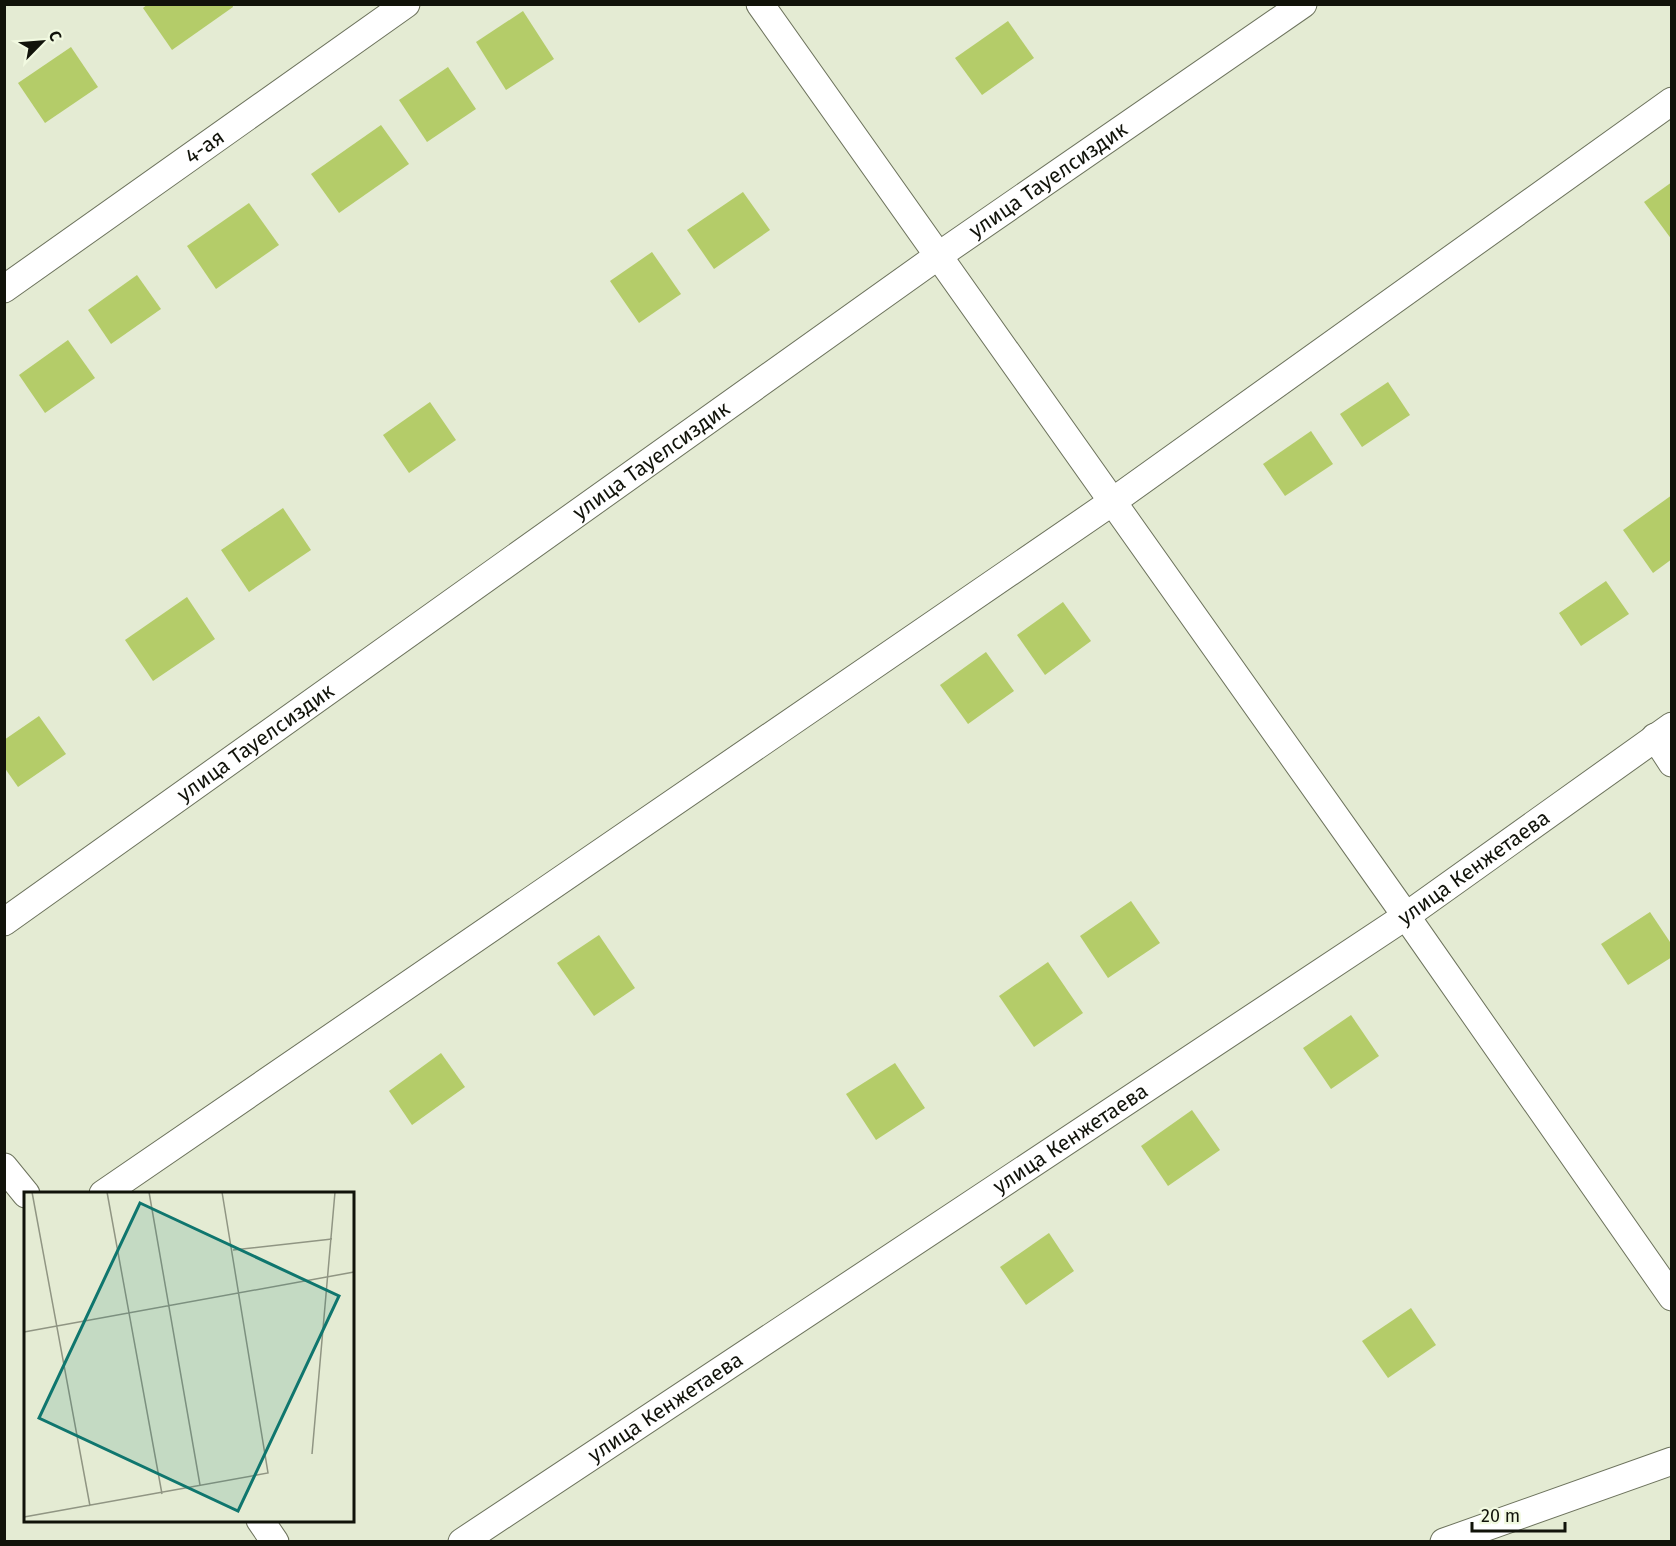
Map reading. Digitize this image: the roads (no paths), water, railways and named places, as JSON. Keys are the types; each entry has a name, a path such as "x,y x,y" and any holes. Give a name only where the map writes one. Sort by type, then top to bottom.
{"street":[{"name":"4-ая","path":"4,289 406,4"},
{"path":"760,4 1406,916 1671,1297"},
{"name":"улица Тауелсиздик","path":"4,922 938,256 1303,4"},
{"path":"106,1192 1112,502 1671,101"},
{"path":"1663,731 1671,763"},
{"name":"улица Кенжетаева","path":"462,1542 1406,916 1663,731"},
{"path":"4,1167 24,1192"},
{"path":"1444,1542 1671,1461"},
{"path":"261,1522 275,1542"}]}
